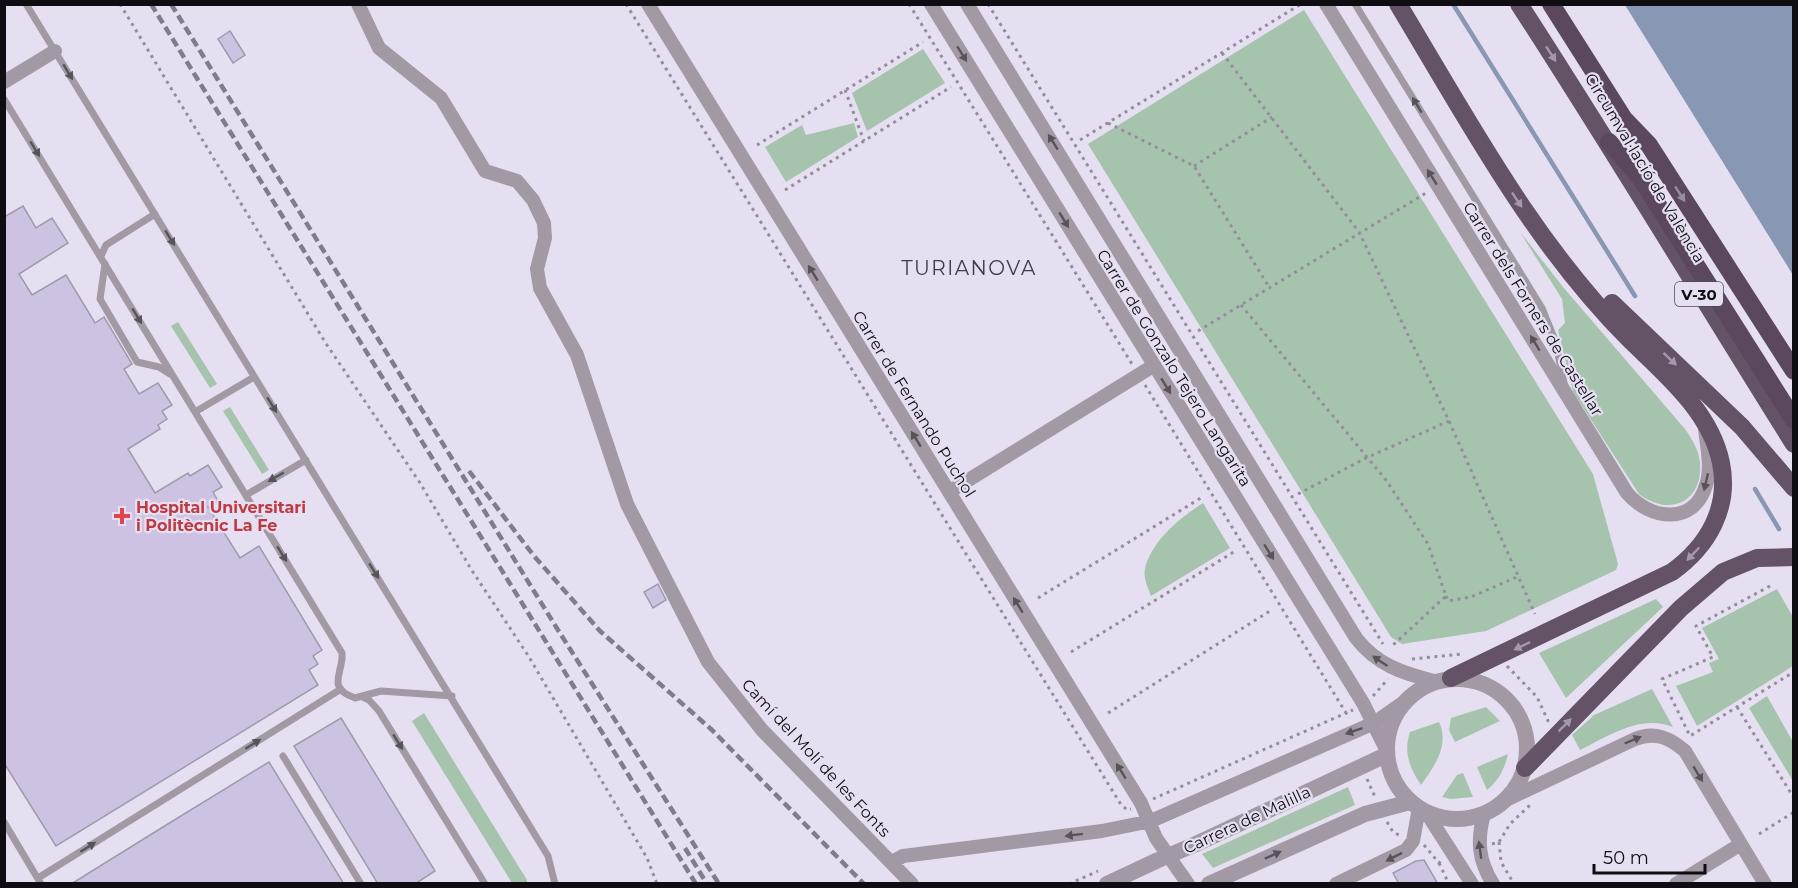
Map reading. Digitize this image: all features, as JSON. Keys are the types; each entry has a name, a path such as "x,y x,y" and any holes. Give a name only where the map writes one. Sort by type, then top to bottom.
{"highway":[{"path":"1398,4 1538,230 1623,332 1674,383 1704,424 1721,461 1722,489 1717,518 1697,552 1672,572 1497,657 1443,680"},
{"name":"Circumval·lació de València","path":"1520,4 1609,142 1634,189 1794,444"},
{"name":"Circumval·lació de València","path":"1551,4 1624,119 1649,145 1794,371"},
{"path":"1566,4 1633,112 1649,145"},
{"path":"1609,142 1640,177 1794,420"},
{"path":"1538,230 1561,245 1617,309 1742,427 1794,488"},
{"path":"1525,768 1551,738 1681,608 1723,572 1757,558 1794,558"}],"street":[{"name":"Camí del Molí de les Fonts","path":"358,4 379,48 441,98 485,171 517,181 532,200 544,223 545,238 537,269 540,288 577,355 627,504 708,662 762,730 912,884"},
{"name":"Carrer de Fernando Puchol","path":"648,4 1151,821 1156,838 1188,884"},
{"name":"Carrer de Gonzalo Tejero Langarita","path":"931,4 1363,703 1386,752"},
{"name":"Carrer de Gonzalo Tejero Langarita","path":"967,4 1356,638 1373,656 1394,670 1443,680"},
{"name":"Carrer dels Forners de Castellar","path":"1326,4 1627,493 1637,505 1655,514 1680,512 1694,504 1707,485 1708,466 1704,424"},
{"path":"4,82 55,51"},
{"path":"949,492 1153,366"},
{"path":"892,862 903,856 1102,831 1151,821 1374,723 1418,690 1443,680 1474,680 1494,689 1511,704 1522,723 1527,745 1525,768 1517,786 1504,801"},
{"path":"1404,702 1391,724 1386,752 1390,773 1398,788 1418,807 1453,853 1472,884"},
{"path":"1215,881 1380,809 1418,807 1445,818 1465,819 1484,814 1504,801 1635,739 1645,735 1657,735 1673,741 1685,751 1765,884"},
{"name":"Carrera de Malilla","path":"1111,876 1156,861 1196,844 1362,767 1386,752"},
{"path":"1336,884 1400,855 1413,841 1418,807"},
{"path":"1484,814 1479,846 1492,884"},
{"path":"1676,884 1741,844"}],"lane":[{"path":"26,4 452,696 548,856 555,884"},
{"path":"1355,4 1542,308 1556,340 1568,397"},
{"path":"4,99 342,653 337,680 341,689 348,695 369,700 379,711 485,884"},
{"path":"101,256 106,245 154,214"},
{"path":"105,264 101,292 103,306 137,362 159,368 173,376"},
{"path":"195,412 254,377"},
{"path":"246,495 306,460"},
{"path":"4,822 40,881 341,689"},
{"path":"363,697 381,691 452,696"},
{"path":"283,756 361,884"}],"path":[{"path":"120,4 325,342 420,483 471,569 529,657 647,858 657,884"},
{"path":"909,4 925,29"},
{"path":"988,4 1379,639 1388,649"},
{"path":"1080,140 1301,4"},
{"path":"757,145 923,42"},
{"path":"1222,53 1359,232 1449,421 1535,614"},
{"path":"785,190 951,87"},
{"path":"845,90 864,141"},
{"path":"1194,166 1272,117"},
{"path":"1108,123 1194,166 1270,287"},
{"path":"1198,331 1426,193"},
{"path":"1240,305 1386,480 1428,544 1448,601 1471,597 1519,576"},
{"path":"1298,494 1366,458 1449,421"},
{"path":"1038,598 1204,496"},
{"path":"1071,652 1237,550"},
{"path":"1770,586 1696,626 1713,657 1662,679 1690,736 1792,674 1794,676"},
{"path":"1393,645 1446,596"},
{"path":"1108,713 1273,609"},
{"path":"1347,713 1377,694 1401,656 1408,659 1469,651"},
{"path":"1497,657 1537,697 1549,722 1551,738"},
{"path":"1737,707 1794,798"},
{"path":"1362,767 1380,809 1393,832 1426,847 1439,863 1449,884"},
{"path":"1514,884 1501,862 1499,842 1510,824 1538,798"},
{"path":"1759,834 1794,812"},
{"path":"1479,846 1499,842"},
{"path":"1439,863 1453,853"},
{"path":"1069,884 1074,881 1111,876"}],"green space":[{"path":"1304,10 1593,474 1618,564 1616,570 1486,631 1402,644 1391,637 1088,144"},
{"path":"923,49 945,83 867,131 852,93"},
{"path":"854,123 858,137 786,182 765,147 802,125 806,135"},
{"path":"1520,232 1563,287 1690,437 1697,449 1700,463 1699,477 1696,488 1682,502 1672,505 1662,504 1650,501 1639,494 1573,392 1558,330 1565,323 1562,299"},
{"path":"178,322 217,384 210,388 171,326"},
{"path":"230,407 269,470 262,474 223,411"},
{"path":"1203,503 1230,548 1151,596 1145,572 1148,559 1168,531"},
{"path":"1777,589 1793,617 1793,666 1697,726 1676,686 1713,672 1709,663 1719,659 1702,628"},
{"path":"1656,599 1663,607 1566,698 1539,653"},
{"path":"1652,689 1673,727 1649,723 1637,725 1613,733 1580,750 1572,735 1594,715"},
{"path":"1767,696 1793,742 1793,781 1749,708"},
{"path":"1486,707 1500,721 1455,742 1449,730 1451,718"},
{"path":"424,713 527,883 512,883 412,721"},
{"path":"1439,722 1443,739 1442,747 1421,785 1409,760 1407,746 1410,732"},
{"path":"1508,754 1500,774 1487,790 1477,767"},
{"path":"1463,773 1473,797 1451,799 1442,797 1457,775"},
{"path":"1348,787 1355,805 1213,868 1202,854"}],"water":[{"path":"1625,5 1793,5 1793,275"}],"building":[{"path":"230,31 245,55 233,63 218,39"},
{"name":"Hospital Universitari i Politècnic La Fe","path":"23,206 36,228 52,218 68,243 19,274 32,295 66,275 95,323 104,317 132,364 124,369 139,394 158,383 172,405 162,411 167,419 158,425 160,429 128,449 155,493 188,473 190,476 208,465 222,487 213,492 218,501 208,507 240,558 259,546 322,650 313,656 318,664 309,670 318,685 56,846 4,763 4,217"},
{"path":"658,584 666,600 653,608 644,592"},
{"path":"341,718 435,871 415,884 378,884 294,746"},
{"path":"269,762 344,884 71,884 163,827"},
{"path":"1424,860 1438,884 1399,884 1393,873 1416,861"}],"waterway":[{"path":"1453,4 1635,296"},
{"path":"1755,489 1779,529"}],"railway":[{"path":"151,4 696,884"},
{"path":"171,4 558,630 719,884"},
{"path":"469,471 534,556 600,631 712,730 864,884"},
{"path":"685,848 707,884"}],"place":[{"name":"Hospital Universitari i Politècnic La Fe","path":"122,516"}],"district":[{"name":"TURIANOVA","path":"969,268"}]}
